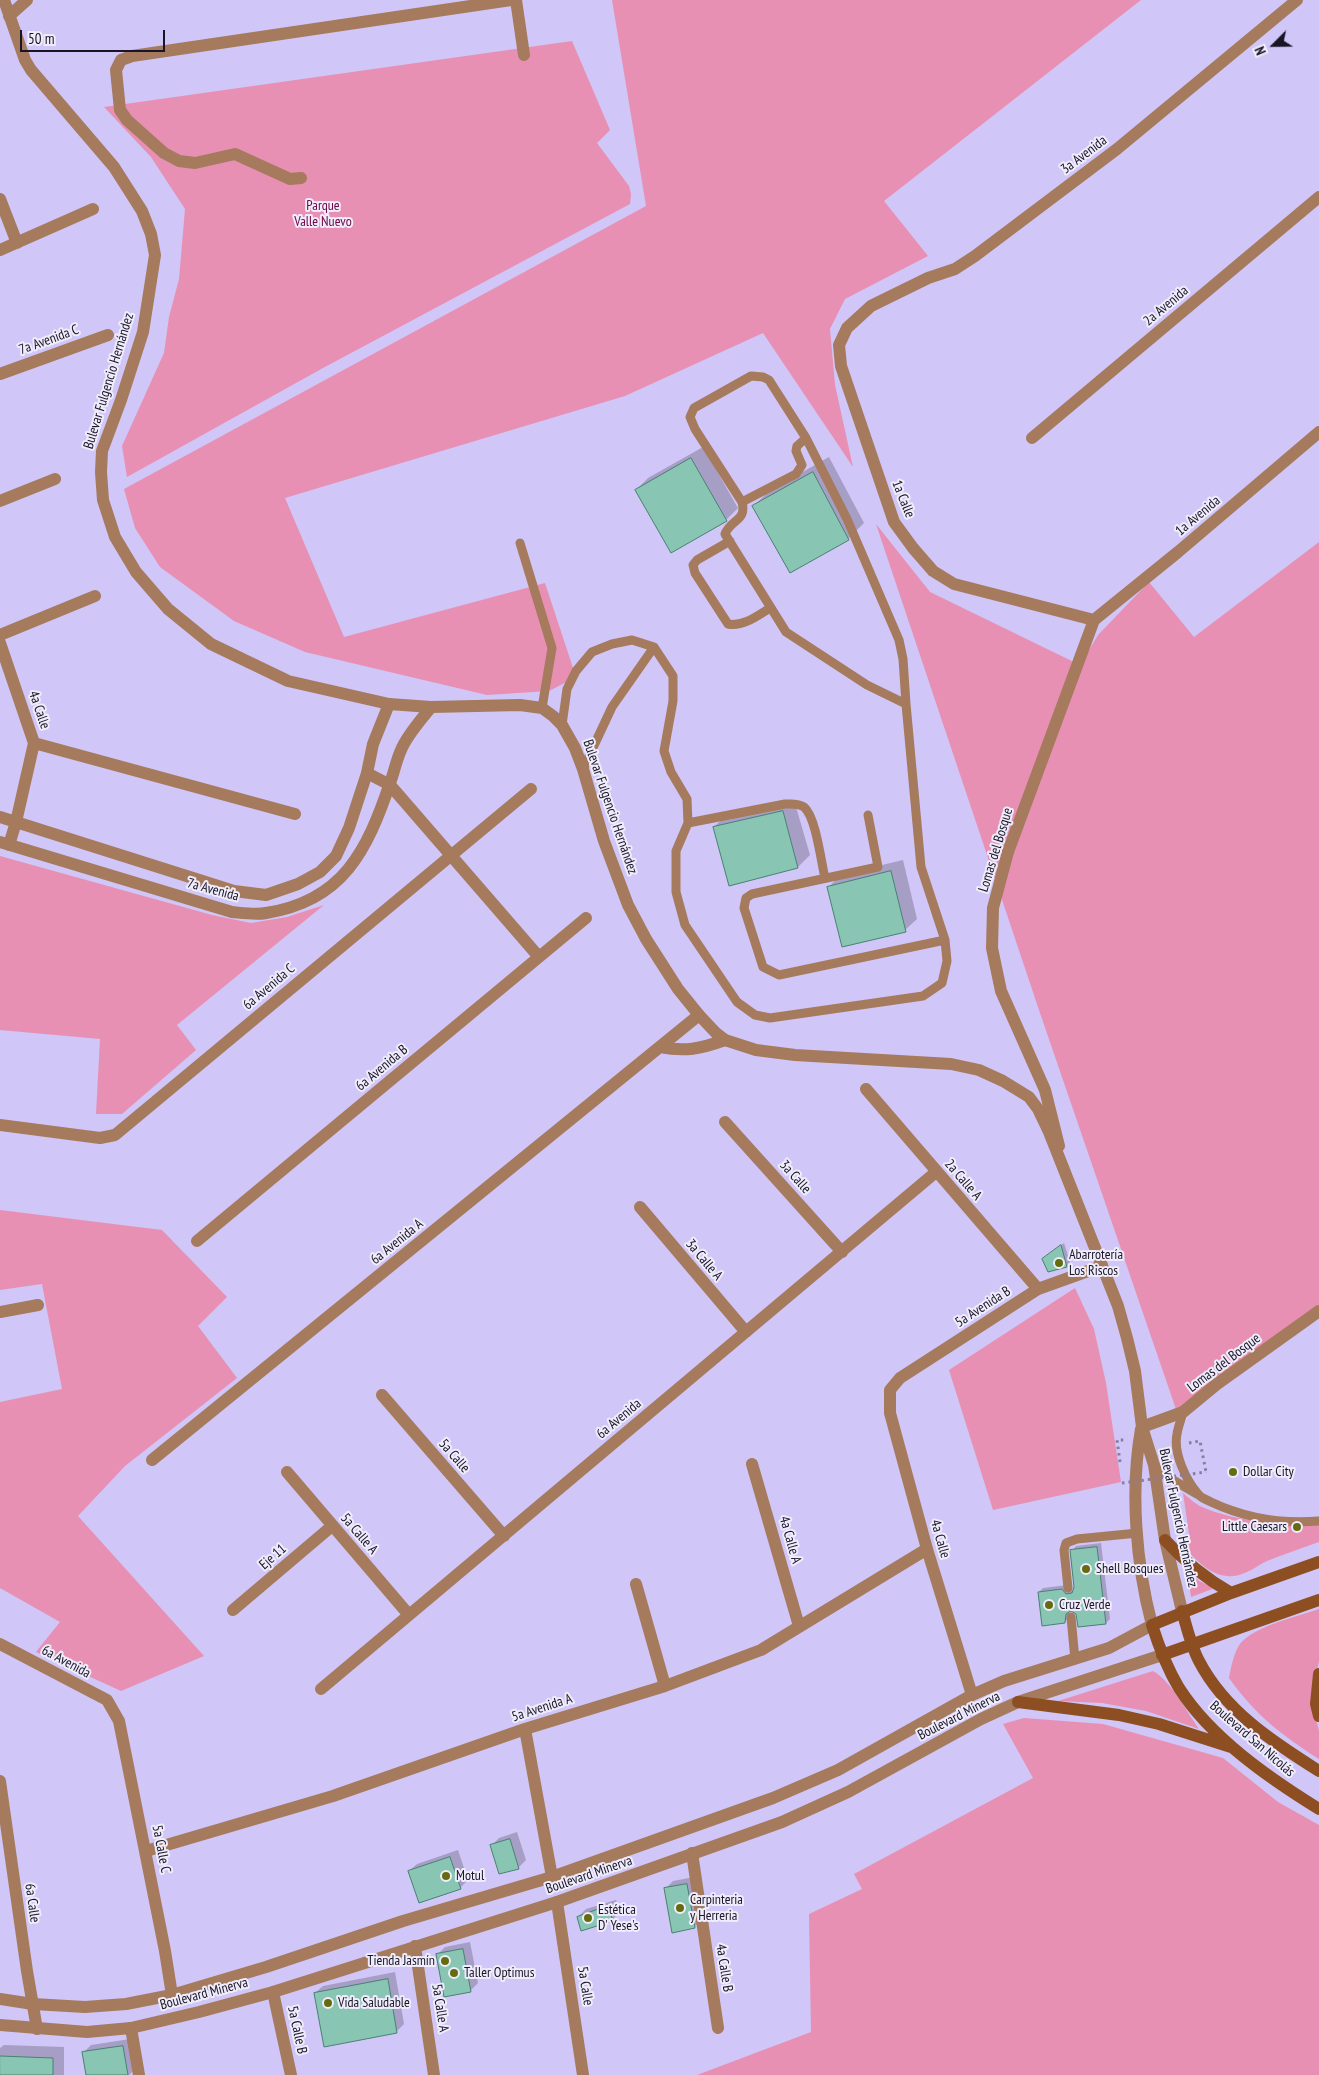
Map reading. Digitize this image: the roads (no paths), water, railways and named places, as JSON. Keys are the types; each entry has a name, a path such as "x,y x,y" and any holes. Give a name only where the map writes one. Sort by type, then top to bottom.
{"main road":[{"path":"1165,1540 1200,1574 1231,1593"},
{"path":"1152,1625 1182,1611 1319,1562"},
{"path":"1162,1655 1319,1600"},
{"name":"Bulevar Fulgencio Hernández","path":"1182,1611 1192,1644"},
{"name":"Bulevar Fulgencio Hernández","path":"1152,1625 1162,1655"},
{"name":"Boulevard San Nicolás","path":"1192,1644 1199,1662 1213,1683 1238,1712 1260,1732 1319,1771"},
{"name":"Boulevard San Nicolás","path":"1162,1655 1190,1703 1210,1727 1276,1783 1319,1809"},
{"path":"1319,1674 1316,1704 1319,1716"},
{"path":"1018,1702 1119,1716 1159,1724 1235,1748"}],"street":[{"name":"Bulevar Fulgencio Hernández","path":"4,0 25,60 114,167 142,211 152,234 155,254 143,332 102,451 103,500 115,537 136,572 162,602 211,644 288,681 389,704 431,706 520,705 542,708 553,716 562,725 575,748 604,841 628,905 646,939 678,989 698,1015 725,1040 756,1050 795,1055 951,1064 979,1070 1003,1081 1029,1098 1038,1109 1049,1132 1118,1306 1135,1370 1142,1427 1154,1465 1165,1540 1182,1611"},
{"path":"9,16 27,0"},
{"path":"302,178 290,180 235,154 194,163 179,161 164,153 126,120 120,110 116,70 121,60 132,56 511,0"},
{"path":"516,0 524,55"},
{"name":"3a Avenida","path":"871,306 928,278 955,269 975,256 1117,149 1297,0"},
{"name":"2a Avenida","path":"1032,438 1319,197"},
{"path":"0,199 17,243"},
{"path":"0,250 93,209"},
{"name":"1a Calle","path":"871,306 847,328 839,345 841,366 894,522 913,548 934,571 954,584 1094,620"},
{"name":"7a Avenida C","path":"0,374 108,335"},
{"name":"1a Avenida","path":"1094,620 1178,552 1319,432"},
{"path":"0,500 54,479"},
{"path":"0,635 95,596"},
{"name":"Lomas del Bosque","path":"1067,1178 1045,1090 1000,991 992,948 994,908 1008,852 1094,620"},
{"name":"4a Calle","path":"0,643 34,743 16,822 4,844"},
{"name":"7a Avenida","path":"0,817 234,891 266,894 298,884 320,872 336,856 349,828 367,773 373,744 389,704"},
{"name":"7a Avenida","path":"4,844 232,912 265,914 303,904 331,888 351,868 368,836 390,785 401,749 431,706"},
{"path":"34,743 295,814"},
{"path":"367,773 390,785 452,854 539,957"},
{"name":"6a Avenida C","path":"0,1125 100,1138 115,1135 531,789"},
{"path":"149,887 155,867"},
{"name":"6a Avenida B","path":"197,1241 586,918"},
{"name":"6a Avenida A","path":"152,1460 698,1015"},
{"path":"660,1047 678,1051 702,1048 725,1040"},
{"name":"2a Calle A","path":"866,1089 1038,1290"},
{"name":"3a Calle","path":"725,1122 842,1252"},
{"name":"6a Avenida","path":"321,1689 936,1172"},
{"name":"3a Calle A","path":"640,1207 746,1332"},
{"name":"5a Avenida B","path":"890,1390 900,1378 1038,1290 1102,1266"},
{"path":"0,1312 38,1305"},
{"name":"Lomas del Bosque","path":"1142,1427 1184,1412 1217,1384 1319,1311"},
{"name":"4a Calle","path":"890,1390 890,1413 927,1549 972,1695"},
{"name":"5a Calle","path":"382,1395 504,1536"},
{"name":"Bulevar Fulgencio Hernández","path":"1142,1427 1136,1464 1138,1532 1145,1598 1152,1625"},
{"name":"4a Calle A","path":"752,1464 799,1626"},
{"name":"5a Calle A","path":"288,1472 409,1615"},
{"name":"Eje 11","path":"233,1610 332,1526"},
{"name":"5a Avenida A","path":"146,1851 333,1796 525,1729 665,1686 761,1650 927,1549"},
{"path":"636,1584 665,1686"},
{"name":"Boulevard Minerva","path":"0,1999 32,2004 85,2007 126,2004 172,1995 266,1967 403,1921 552,1877 773,1798 838,1770 972,1695 1004,1682 1108,1648 1152,1625"},
{"name":"6a Avenida","path":"0,1644 107,1700 114,1710"},
{"name":"Boulevard Minerva","path":"0,2025 86,2032 131,2028 274,1992 557,1902 782,1822 848,1792 981,1719 1018,1702 1162,1655"},
{"name":"5a Calle C","path":"114,1710 119,1721 146,1851 172,1995"},
{"path":"525,1729 552,1877"},
{"name":"6a Calle","path":"0,1781 37,2029"},
{"name":"4a Calle B","path":"692,1853 718,2028"},
{"name":"5a Calle","path":"557,1902 583,2075"},
{"name":"5a Calle A","path":"415,1946 434,2075"},
{"name":"5a Calle B","path":"274,1992 291,2075"},
{"path":"131,2028 139,2075"}],"lane":[{"path":"562,725 567,689 576,671 592,652 612,644 632,640 654,647 673,676 673,701 664,750 672,772 687,799 688,823 676,850 676,892 685,925 737,1002 755,1015 770,1018 798,1015 923,996 942,983 948,961 946,940 921,867 903,659 899,640 846,520 806,438 769,380 762,376 751,376 694,408 690,417 695,429 742,502 744,510 742,515 728,528 725,534 786,632 866,686 906,704"},
{"path":"742,502 796,474 800,470 802,465 796,451 797,446 806,438"},
{"path":"730,541 697,560 694,565 695,573 728,624 736,626 744,623 770,608"},
{"path":"520,543 552,648 542,708"},
{"path":"583,769 612,707 654,647"},
{"path":"688,823 785,804 796,804 804,808 811,817 824,878"},
{"path":"868,815 878,867 752,894 746,898 744,908 763,967 779,975 946,940"},
{"path":"1184,1412 1177,1435 1177,1452 1187,1476 1199,1496"},
{"path":"1154,1465 1173,1480 1199,1496 1234,1511 1258,1518 1282,1521 1319,1521"},
{"path":"1068,1588 1064,1550 1066,1543 1077,1539 1138,1532"},
{"path":"1070,1617 1075,1660"}],"place":[{"name":"Abarrotería Los Riscos","path":"1059,1263"},
{"name":"Dollar City","path":"1233,1472"},
{"name":"Little Caesars","path":"1297,1527"},
{"name":"Shell Bosques","path":"1086,1569"},
{"name":"Cruz Verde","path":"1049,1605"},
{"name":"Motul","path":"446,1876"},
{"name":"Carpinteria y Herreria","path":"680,1908"},
{"name":"Estética D' Yese's","path":"588,1918"},
{"name":"Tienda Jasmín","path":"445,1961"},
{"name":"Taller Optimus","path":"454,1973"},
{"name":"Vida Saludable","path":"328,2003"}],"park label":[{"name":"Parque Valle Nuevo","path":"323,214"}]}
